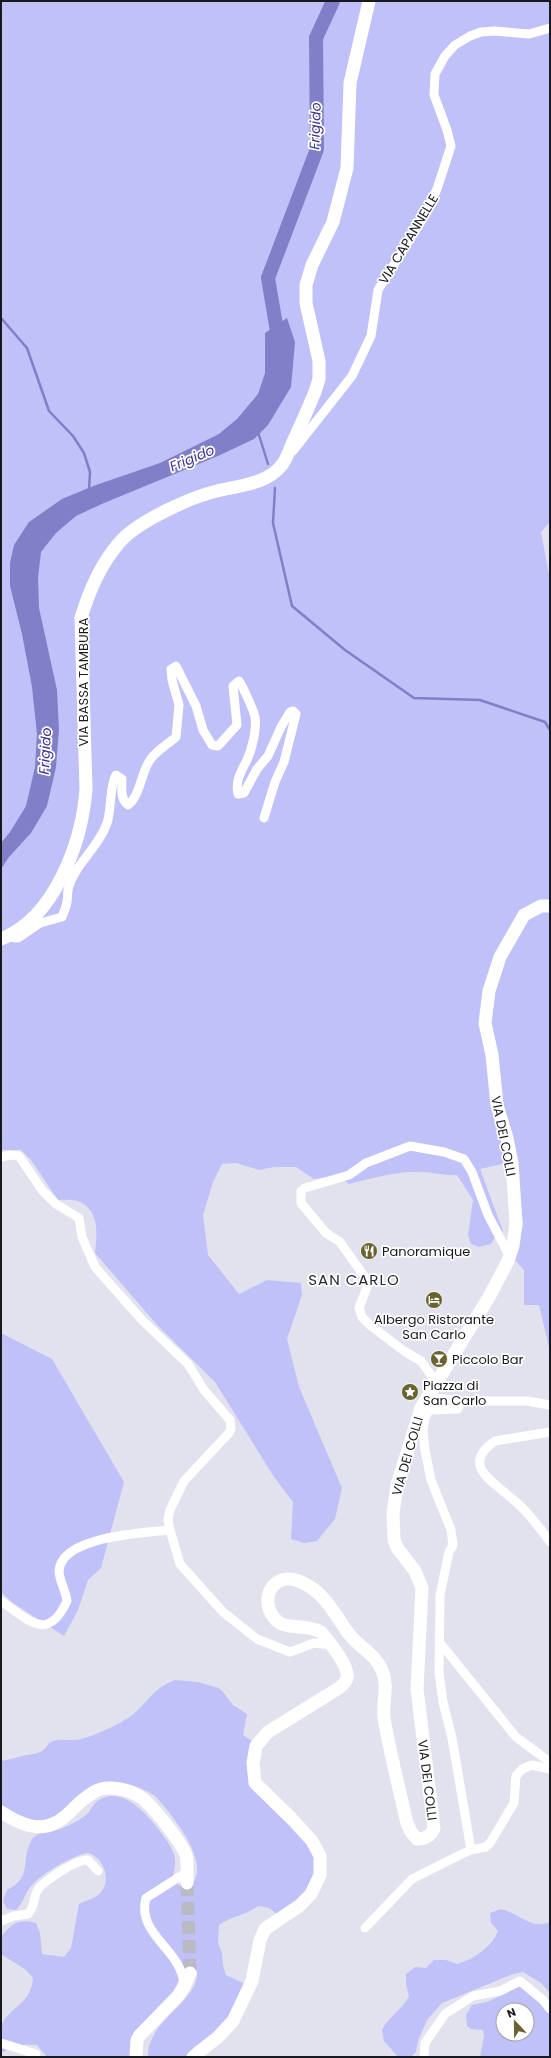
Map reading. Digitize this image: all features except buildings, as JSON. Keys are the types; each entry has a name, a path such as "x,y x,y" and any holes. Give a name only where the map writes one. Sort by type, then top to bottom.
{"street":[{"path":"281,467 315,392 319,379 319,361 306,303 306,285 312,265 333,222 347,168 350,83 369,1"},
{"name":"VIA CAPANNELLE","path":"281,467 352,376 371,336 378,290 425,215 437,189 451,146 447,130 434,95 435,74 445,56 455,45 470,36 481,32 494,31 529,34 550,28"},
{"name":"VIA BASSA TAMBURA","path":"4,938 35,915 51,895 70,862 81,826 86,789 81,618 86,598 98,573 119,542 141,526 177,505 206,494 248,486 261,480 281,467"},
{"path":"4,938 18,938 40,923 62,916 67,902 68,887 80,865 102,837 108,822 113,793 112,782 116,775 119,775 122,778 122,794 124,802 128,805 132,802 142,774 150,759 176,737 180,705 172,680 171,669 176,666 196,706 203,730 212,745 218,746 236,725 233,686 239,681 243,687 255,717 254,731 248,757 236,785 238,794 244,793 257,769 268,756 290,712 294,711 296,714 284,762 275,782 264,818"},
{"name":"VIA DEI COLLI","path":"194,2057 218,2037 233,2021 252,1981 260,1940 265,1929 299,1906 311,1894 320,1875 320,1856 317,1849 297,1824 255,1783 253,1763 256,1746 268,1732 339,1688 345,1683 348,1672 326,1637 315,1628 278,1622 271,1612 268,1600 270,1589 276,1581 284,1578 295,1579 305,1584 325,1600 334,1610 352,1639 376,1658 386,1684 384,1716 407,1823 411,1832 417,1839 424,1839 432,1834 434,1828 417,1689 422,1588 415,1571 398,1549 392,1527 397,1485 416,1422 427,1396 465,1339 510,1257 516,1223 512,1164 507,1138 497,1105 492,1055 485,1023 489,991 500,957 524,915 540,906 550,906"},
{"path":"436,1382 421,1360 404,1351 362,1317 359,1308 367,1287 364,1276 340,1242 326,1233 301,1203 301,1191 305,1188 349,1176 366,1162 410,1146 444,1152 464,1159 472,1172 488,1215 510,1257"},
{"path":"1,1158 10,1154 19,1156 42,1190 56,1204 79,1218 88,1253 95,1267 142,1320 188,1364 204,1390 230,1420 231,1429 229,1433 184,1481 170,1510 168,1520 180,1564 222,1612 243,1630 257,1639 290,1652 314,1643 332,1646"},
{"path":"427,1396 461,1401 527,1401 550,1405"},
{"path":"461,1401 458,1409 429,1410 425,1418 423,1430 431,1480 451,1530 453,1545 449,1552 440,1595 441,1644 439,1672 443,1702 452,1738 471,1850"},
{"path":"550,1432 495,1441 488,1446 480,1461 480,1468 486,1478 516,1502 534,1520 550,1542"},
{"path":"1,1601 32,1623 39,1626 50,1623 62,1612 67,1601 59,1573 61,1563 72,1551 109,1538 170,1530"},
{"path":"441,1644 516,1737 550,1762"},
{"path":"365,1928 412,1879 471,1850 486,1847 490,1843 514,1803 516,1776 522,1769 532,1765 550,1769"},
{"path":"1,1812 15,1822 34,1827 44,1827 58,1822 89,1794 102,1788 122,1789 140,1796 158,1814 186,1856 187,1877 146,1898 143,1909 146,1922 171,1954 183,1974 184,1987"},
{"path":"1,1921 14,1916 28,1914 33,1906 39,1887 50,1878 76,1863 83,1860 88,1860 98,1871"},
{"path":"136,2057 137,2040 143,2030 184,1987 190,1973"},
{"path":"424,2057 425,2043 445,2014 473,1996 500,1991 520,1981 543,2000 550,2009"},
{"path":"1,2043 36,2054"}],"shaded area":[{"path":"1,1 550,1 550,522 541,532 550,580 550,1352 539,1305 524,1305 524,1270 514,1259 523,1225 516,1161 480,1169 503,1231 495,1237 491,1244 479,1247 471,1244 468,1235 473,1200 457,1175 406,1172 381,1176 349,1184 337,1175 314,1179 296,1167 274,1167 259,1170 236,1163 222,1164 213,1182 203,1215 208,1255 239,1294 267,1280 301,1283 302,1295 287,1339 299,1387 342,1488 335,1519 317,1541 304,1543 291,1539 293,1502 274,1477 215,1382 158,1326 95,1253 96,1224 91,1212 86,1206 78,1201 58,1200 31,1160 21,1150 1,1150"},
{"path":"1,1333 52,1359 124,1482 101,1568 88,1580 78,1610 64,1636 13,1603 1,1592"},
{"path":"175,1680 198,1682 219,1688 233,1705 247,1714 243,1735 252,1741 257,1749 255,1779 313,1849 316,1873 301,1898 277,1914 269,1908 258,1906 219,1925 218,1943 222,1953 226,1975 247,1985 224,2027 194,2047 187,2057 148,2057 150,2044 156,2032 191,1991 196,1981 197,1970 192,1968 184,1969 173,1992 137,2029 131,2057 47,2057 37,2045 32,2044 18,2046 1,2053 1,2028 8,2015 28,1995 33,1978 26,1970 1,1954 1,1937 16,1923 25,1921 36,1923 40,1933 42,1954 64,1957 71,1948 79,1904 98,1895 103,1890 106,1878 103,1865 99,1860 88,1853 85,1853 67,1860 44,1874 29,1888 21,1904 16,1910 7,1909 3,1901 7,1890 15,1885 23,1875 26,1856 33,1837 41,1833 59,1830 73,1823 89,1812 96,1802 105,1797 115,1796 134,1804 150,1819 166,1840 172,1850 175,1860 172,1878 180,1886 191,1885 196,1876 197,1866 191,1846 176,1821 157,1798 147,1791 123,1783 103,1783 54,1817 35,1821 25,1819 1,1804 1,1761 34,1754 43,1750 54,1741 81,1739 108,1729 137,1711 152,1694 166,1684"},
{"path":"501,1909 531,1923 543,1924 550,1922 550,1993 541,1983 523,1972 513,1974 442,2003 427,2020 418,2041 416,2052 411,2057 398,2057 384,2041 382,2030 409,1996 406,1985 406,1974 415,1967 426,1968 434,1960 446,1960 457,1964 476,1956 491,1943 495,1937 498,1931 491,1923 490,1913"},
{"path":"521,1986 550,2012 550,2057 480,2057 484,2036 483,2030 471,2029 467,2026 466,2015 472,2005 487,2002"}],"water":[{"path":"287,318 295,342 291,387 268,425 254,439 218,456 76,516 56,533 41,552 38,578 39,608 57,690 59,730 56,767 47,806 31,833 9,857 1,869 1,843 10,832 26,806 35,767 37,734 32,687 22,634 10,586 10,563 14,545 29,522 62,499 96,485 160,463 219,434 237,419 258,394 265,373 265,333"}],"waterway":[{"name":"Frigido","path":"279,343 268,278 317,149 316,38 333,1"},
{"path":"1,318 27,348 49,411 73,436 84,453 90,472 89,490"},
{"path":"258,432 268,464"},
{"path":"275,488 273,523 292,606 345,650 414,698 480,700 545,722 550,730"}],"tunnel":[{"path":"187,1883 190,1973"}],"place":[{"name":"Panoramique","path":"369,1251"},
{"name":"Albergo Ristorante San Carlo","path":"434,1300"},
{"name":"Piccolo Bar","path":"439,1359"},
{"name":"Piazza di San Carlo","path":"410,1392"}],"district":[{"name":"SAN CARLO","path":"354,1280"}]}
